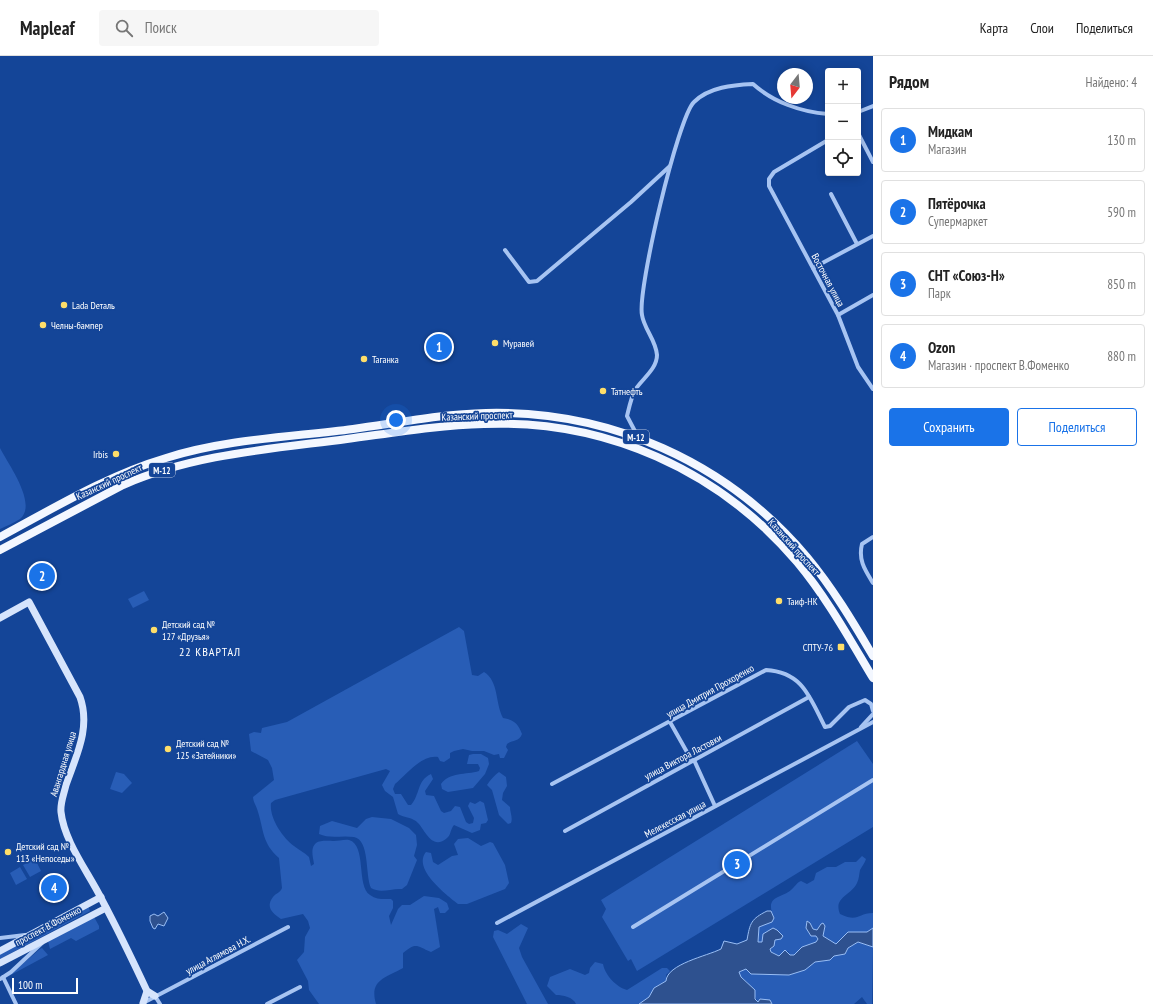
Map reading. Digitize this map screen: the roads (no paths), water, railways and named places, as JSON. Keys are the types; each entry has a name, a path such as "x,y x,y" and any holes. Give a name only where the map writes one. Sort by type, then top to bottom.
{"main road":[{"name":"Казанский проспект","path":"0,537 105,482 164,458 215,446 439,417 509,413 545,416 586,422 638,437 664,448 707,471 743,495 786,534 821,575 873,656"},
{"name":"Казанский проспект","path":"0,550 102,495 142,476 166,468 219,456 463,425 508,424 560,428 619,442 658,456 719,490 741,507 778,541 798,563 829,604 873,678"},
{"path":"340,430 334,434 335,437 340,440"}],"street":[{"path":"638,437 627,416 634,392 654,367 657,355 642,315 644,277 670,166 684,116 693,102 705,94 728,85 753,84 773,99 792,106 825,113"},
{"path":"861,111 873,106"},
{"path":"861,139 873,162"},
{"name":"Восточная улица","path":"825,142 774,172 769,178 769,186 838,315 858,367 873,389"},
{"path":"505,250 529,282 537,281 614,217 670,166"},
{"path":"831,194 857,244"},
{"path":"813,268 873,236"},
{"path":"838,315 873,295"},
{"path":"873,537 862,544 860,552 863,567 873,584"},
{"name":"Авангардная улица","path":"0,618 29,602 80,697 85,712 83,736 63,795 62,815 70,841 101,897"},
{"name":"улица Дмитрия Прохоренко","path":"552,784 766,670 778,670 802,685 825,727 830,726 849,707 865,700 872,704 873,711"},
{"name":"улица Виктора Ластовки","path":"565,831 809,697"},
{"path":"860,729 873,714"},
{"path":"670,722 693,761 715,806"},
{"name":"Мелекесская улица","path":"497,923 873,722"},
{"path":"633,927 873,780"},
{"path":"101,897 147,991 155,996 160,1004"},
{"name":"проспект В.Фоменко","path":"0,950 101,897"},
{"name":"проспект В.Фоменко","path":"0,963 106,908"},
{"name":"улица Аглямова Н.Х.","path":"142,1003 288,927"},
{"path":"0,938 29,935"},
{"path":"16,1004 2,978 11,972 46,938"},
{"path":"267,1004 300,987"},
{"path":"142,1003 147,991"}],"place":[{"name":"Lada Dеталь","path":"64,305"},
{"name":"Челны-бампер","path":"43,325"},
{"name":"Муравей","path":"495,343"},
{"name":"Мидкам","path":"439,347"},
{"name":"Таганка","path":"364,359"},
{"name":"Татнефть","path":"603,391"},
{"name":"Irbis","path":"116,454"},
{"name":"Пятёрочка","path":"42,576"},
{"name":"Таиф-НК","path":"779,601"},
{"name":"Детский сад № 127 «Друзья»","path":"154,630"},
{"name":"СПТУ-76","path":"841,647"},
{"name":"Детский сад № 125 «Затейники»","path":"168,749"},
{"name":"Детский сад № 113 «Непоседы»","path":"8,852"},
{"name":"СНТ «Союз-Н»","path":"737,864"},
{"name":"Ozon","path":"54,888"}],"district":[{"name":"22 КВАРТАЛ","path":"210,651"}]}
